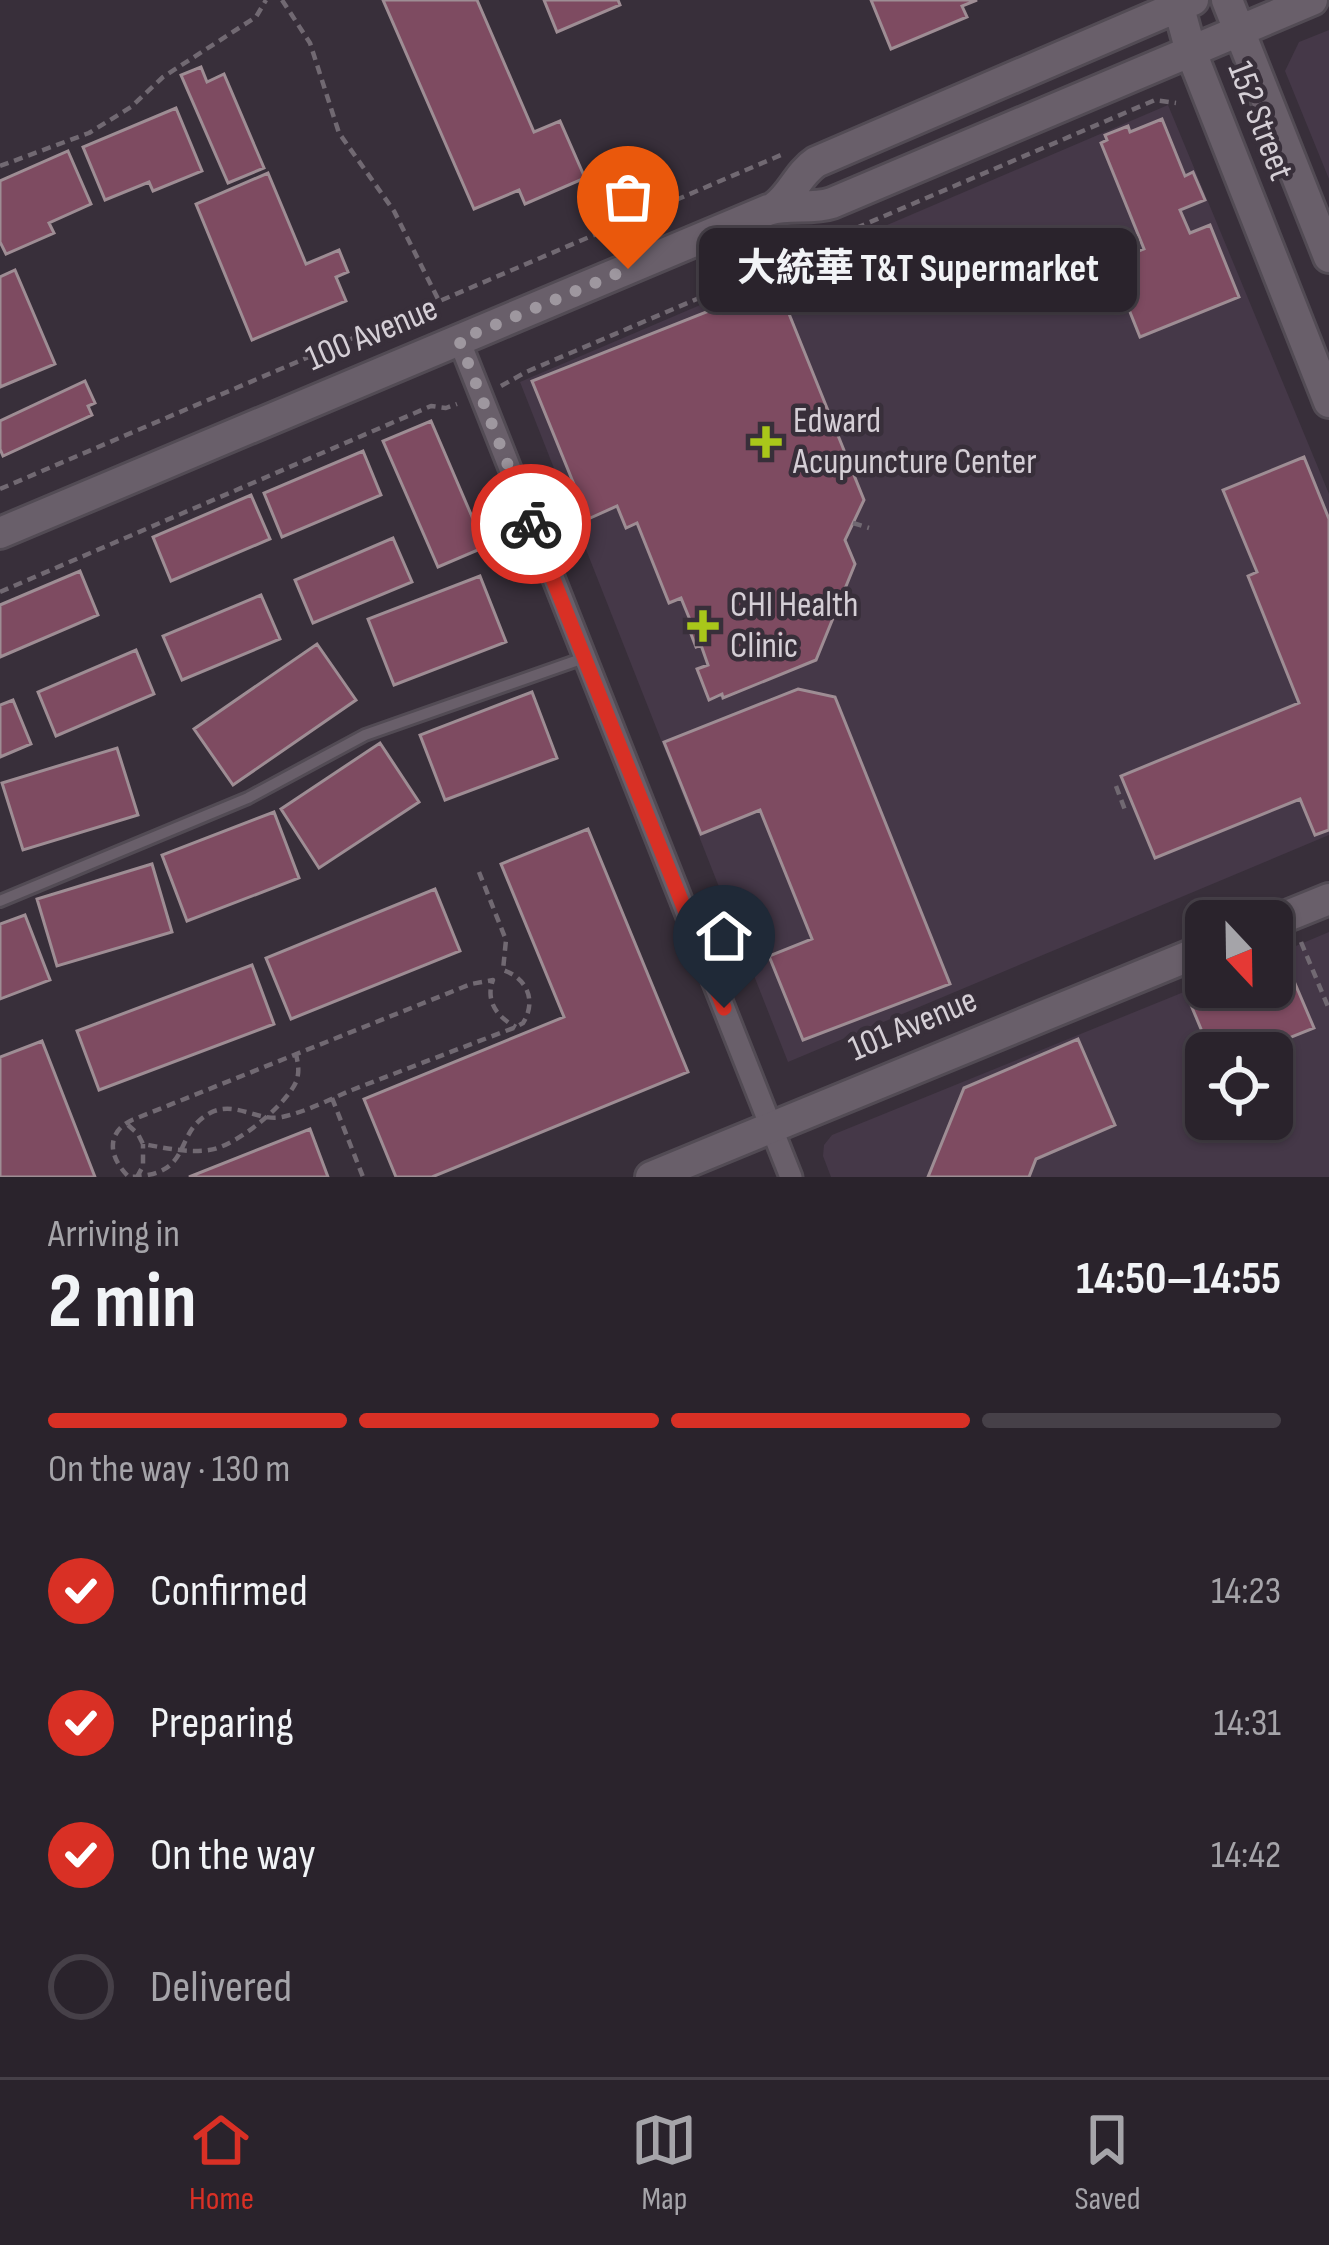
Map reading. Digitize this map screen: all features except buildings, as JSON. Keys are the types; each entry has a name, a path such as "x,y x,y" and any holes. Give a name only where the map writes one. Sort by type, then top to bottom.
{"main road":[{"name":"152 Street","path":"1226,0 1329,257"},
{"name":"100 Avenue","path":"775,207 832,203 1312,0"},
{"name":"152 Street","path":"1183,2 1191,52 1329,402"},
{"name":"100 Avenue","path":"0,533 775,207 816,162 1183,2"},
{"path":"1293,914 1329,899"},
{"name":"101 Avenue","path":"651,1177 1185,958"}],"street":[{"path":"459,340 791,1177"}],"lane":[{"path":"0,901 248,798 365,735 584,658"}],"path":[{"path":"0,166 89,133 130,107 163,76 256,17 266,0"},
{"path":"282,0 310,43 339,133 394,211 439,301"},
{"path":"513,382 526,371 753,275 764,275 826,241 1155,100 1176,103"},
{"path":"0,488 779,156"},
{"path":"0,592 431,406 446,408"},
{"path":"853,523 869,528"},
{"path":"1116,786 1125,810"},
{"path":"479,872 506,940 503,970 490,993 496,1012 516,1027"},
{"path":"1293,942 1329,1009"},
{"path":"494,980 471,984 119,1126 112,1152 118,1167 129,1177 164,1171 180,1156 195,1126 210,1113 228,1108 282,1117 516,1027 527,1020 530,998 522,980 503,970"},
{"path":"143,1144 191,1152 223,1148 241,1138 289,1093 297,1079 296,1054"},
{"path":"332,1098 363,1177"},
{"path":"124,1124 130,1125 143,1144 143,1166 137,1177"}],"shaded area":[{"path":"1329,30 1329,179 1285,71 1299,42"},
{"path":"1168,105 1329,494 1329,835 788,1062 520,382"},
{"path":"1329,932 1329,1177 831,1177 823,1156 832,1135 1185,992 1185,1008 1293,1008 1293,947"}],"way so far":[{"path":"531,524 459,340 628,269"}],"place":[{"name":"大統華 T&T Supermarket","path":"628,269"},
{"name":"Edward Acupuncture Center","path":"766,442"},
{"name":"CHI Health Clinic","path":"703,626"}],"route":[{"path":"531,524 724,1008"}]}
